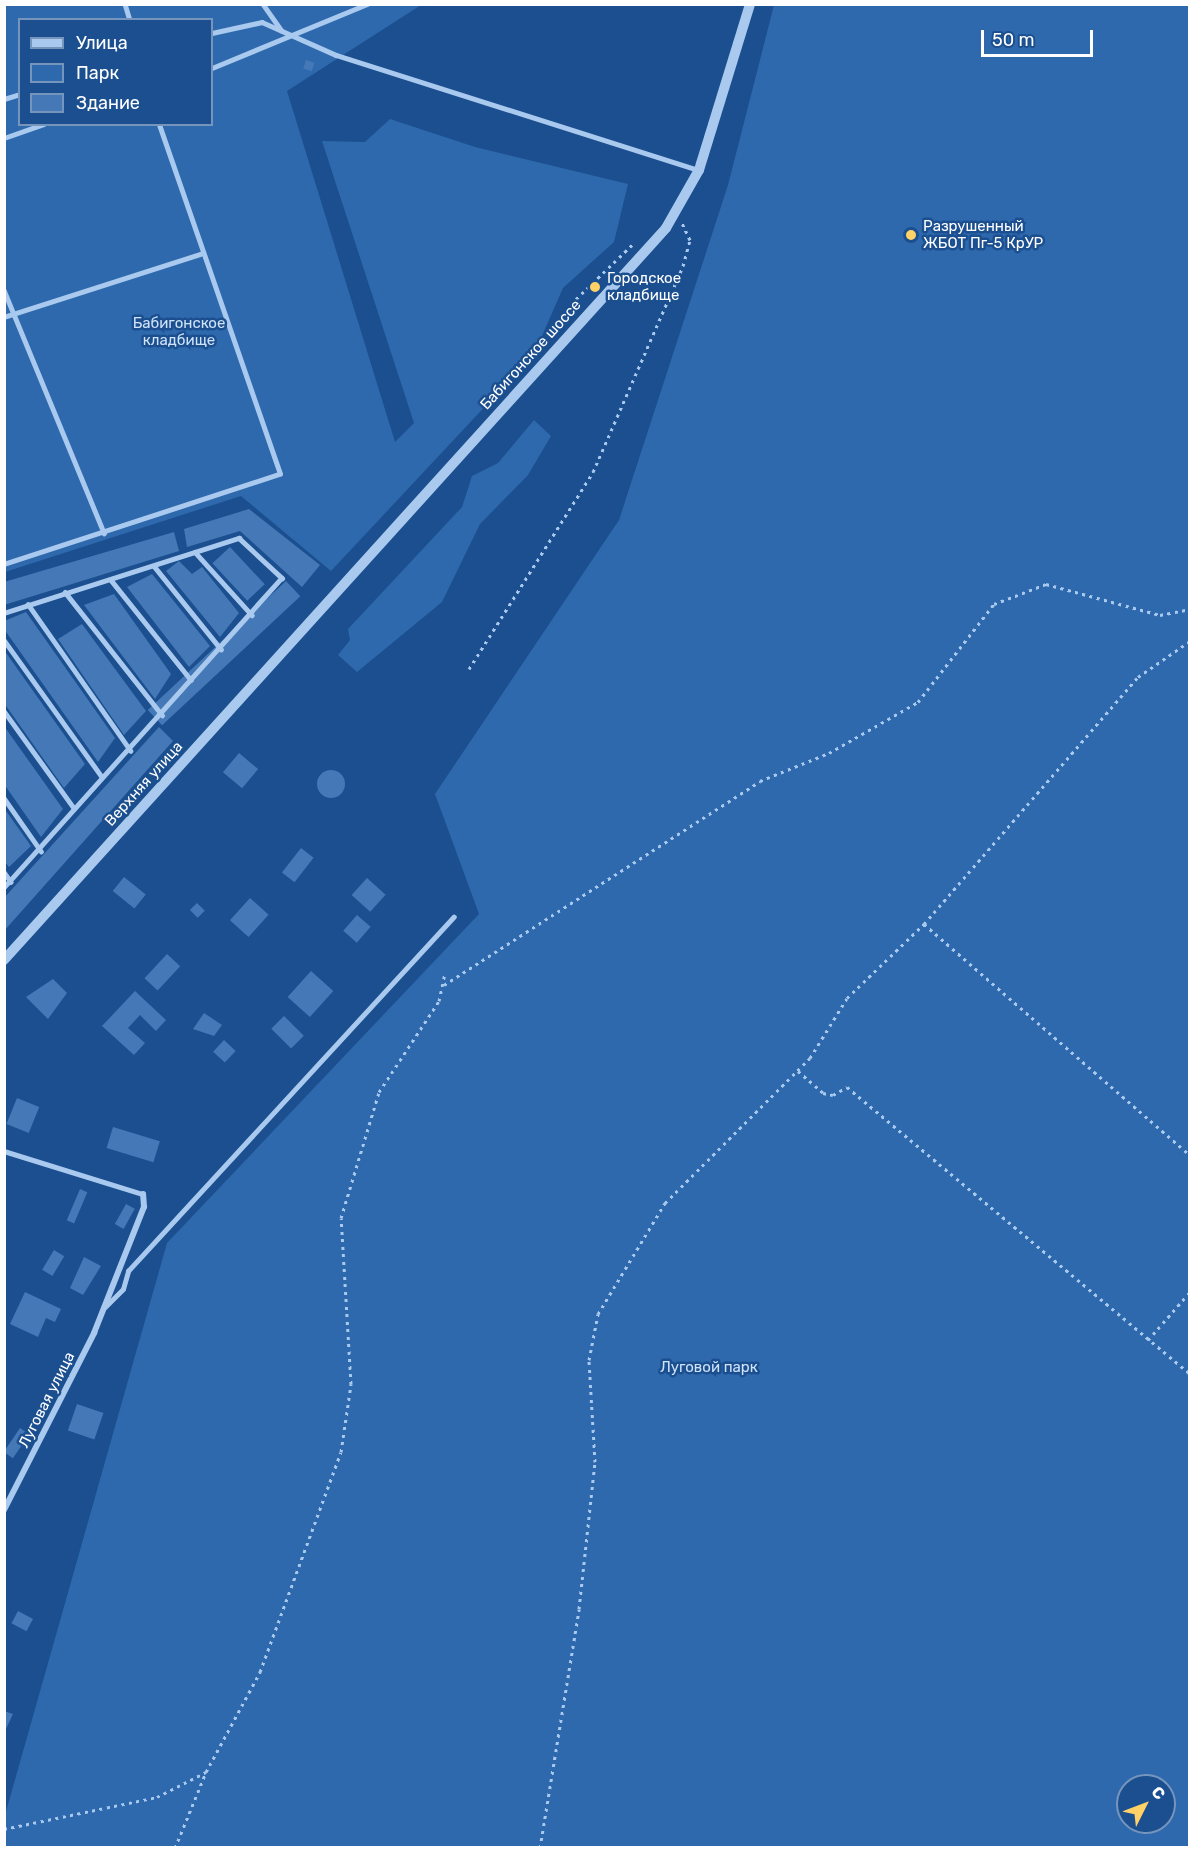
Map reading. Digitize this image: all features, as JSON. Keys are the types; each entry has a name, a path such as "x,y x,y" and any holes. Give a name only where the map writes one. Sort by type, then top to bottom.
{"street":[{"name":"Бабигонское шоссе","path":"305,627 677,214 699,170 750,4"},
{"name":"Верхняя улица","path":"4,960 305,627"},
{"name":"Луговая улица","path":"4,1510 94,1333 144,1207 142,1194"}],"lane":[{"path":"263,4 285,34"},
{"path":"213,68 266,49 285,34 367,4"},
{"path":"213,33 262,22 285,34 699,170"},
{"path":"4,138 38,126"},
{"path":"4,564 280,474 200,254 160,126"},
{"path":"4,316 200,254"},
{"path":"4,290 104,533"},
{"path":"4,613 238,538 282,578 131,751 102,777 74,808 41,851 4,888"},
{"path":"195,552 252,615"},
{"path":"154,566 221,649"},
{"path":"111,580 191,680"},
{"path":"65,592 162,715"},
{"path":"28,604 131,751"},
{"path":"4,640 102,777"},
{"path":"4,711 74,808"},
{"path":"4,798 41,851"},
{"path":"4,872 11,882"},
{"path":"104,1308 123,1289 128,1271 454,917"},
{"path":"4,1151 142,1194"}],"path":[{"path":"469,669 593,472 690,248 677,214"},
{"path":"576,299 641,237"},
{"path":"175,1848 206,1772 256,1682 341,1452 351,1384 342,1218 379,1092 444,986 760,781 829,753 918,702 994,604 1046,584 1160,615 1190,609"},
{"path":"540,1848 579,1609 595,1462 589,1360 598,1314 665,1203 798,1071 847,998 924,924 1138,677 1190,641"},
{"path":"924,924 1190,1155"},
{"path":"444,973 444,986"},
{"path":"798,1071 822,1093 833,1095 847,1087 1190,1374"},
{"path":"1148,1340 1190,1292"},
{"path":"4,1829 157,1797 206,1772"}],"green space":[{"name":"Бабигонское кладбище","path":"5,5 421,5 287,91 395,442 414,423 322,141 365,142 390,119 475,147 628,184 614,242 563,288 534,354 331,571 241,496 5,572"},
{"name":"Луговой парк","path":"774,5 1189,5 1189,1847 5,1847 5,1815 167,1243 479,914 435,794 619,520 728,185"},
{"path":"534,420 551,436 528,475 480,524 442,602 357,672 338,655 350,640 348,629 462,507 472,476 498,463"}],"building":[{"path":"306,60 315,63 312,71 303,69"},
{"path":"249,509 320,565 302,587 240,531 187,547 184,529"},
{"path":"174,532 179,551 4,605 4,582"},
{"path":"230,547 265,584 247,601 212,563"},
{"path":"179,561 192,574 202,567 239,613 220,637 166,571"},
{"path":"152,574 210,646 189,667 127,587"},
{"path":"286,581 300,596 162,725 148,710"},
{"path":"114,594 171,674 155,699 84,605"},
{"path":"26,612 115,738 98,762 4,629 4,621"},
{"path":"82,624 146,711 124,735 58,639"},
{"path":"4,650 85,764 64,788 4,703"},
{"path":"4,726 63,809 41,837 4,784"},
{"path":"159,727 173,741 4,931 4,898"},
{"path":"239,753 258,769 242,788 223,772"},
{"path":"331,770 341,774 345,784 341,794 331,798 321,794 317,784 321,774"},
{"path":"4,808 31,846 9,867 4,861"},
{"path":"301,848 314,858 295,882 282,872"},
{"path":"124,877 146,895 134,909 113,891"},
{"path":"367,878 386,895 370,912 352,895"},
{"path":"250,898 269,915 249,937 230,920"},
{"path":"197,903 205,911 198,918 190,910"},
{"path":"357,915 371,927 357,943 343,931"},
{"path":"167,954 180,966 158,990 144,978"},
{"path":"311,971 333,991 310,1017 288,997"},
{"path":"53,979 67,993 48,1019 26,997"},
{"path":"135,991 166,1020 156,1031 140,1015 128,1028 145,1043 134,1055 102,1026"},
{"path":"204,1013 222,1025 214,1036 193,1029"},
{"path":"284,1016 304,1036 291,1049 271,1029"},
{"path":"224,1040 236,1051 225,1063 213,1052"},
{"path":"17,1098 39,1107 29,1133 7,1124"},
{"path":"113,1127 160,1141 153,1162 107,1148"},
{"path":"80,1189 87,1192 74,1223 67,1220"},
{"path":"126,1204 135,1209 124,1229 115,1224"},
{"path":"54,1250 64,1256 52,1276 42,1270"},
{"path":"84,1257 101,1266 83,1295 70,1288"},
{"path":"25,1292 61,1309 55,1322 46,1318 38,1337 10,1324"},
{"path":"77,1404 103,1413 94,1440 68,1430"},
{"path":"20,1428 29,1434 13,1458 4,1452"},
{"path":"18,1611 33,1619 26,1631 11,1623"},
{"path":"4,1711 13,1714 6,1729 4,1728"}],"place":[{"name":"Разрушенный ЖБОТ Пг-5 КрУР","path":"911,235"},
{"name":"Городское кладбище","path":"595,287"}]}
